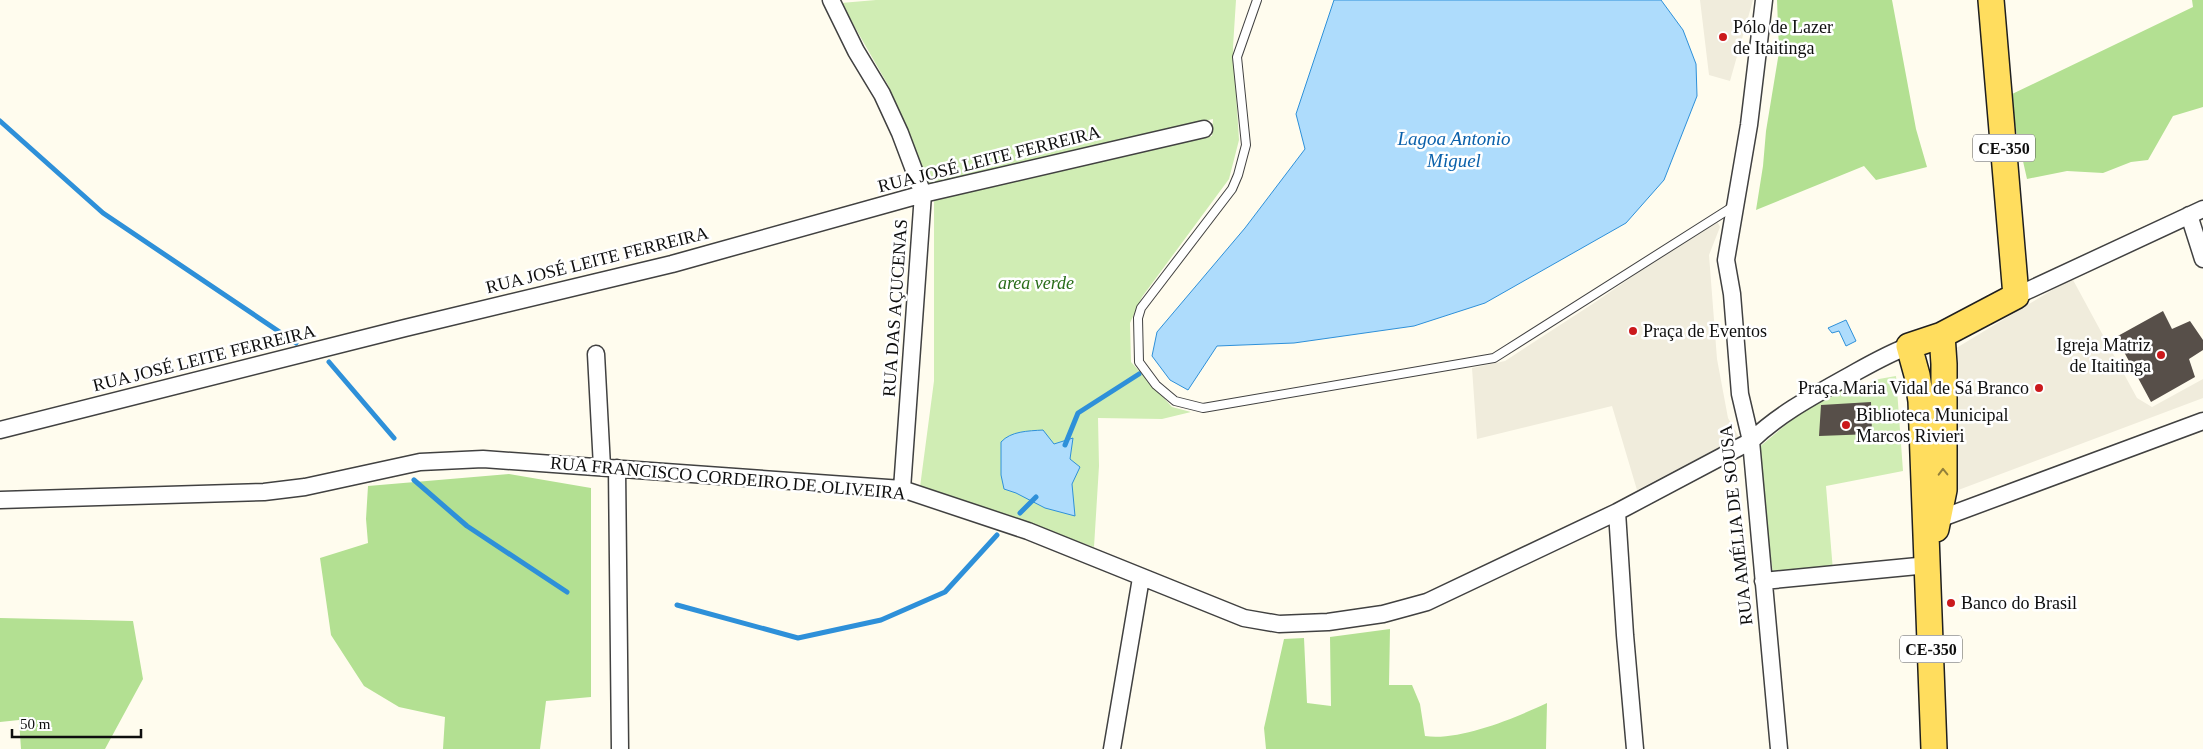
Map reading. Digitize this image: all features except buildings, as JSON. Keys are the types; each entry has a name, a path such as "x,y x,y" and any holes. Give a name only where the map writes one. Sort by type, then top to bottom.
{"main road":[{"name":"CE-350","path":"1991,0 2016,296"},
{"name":"RUA FRANCISCO CORDEIRO DE OLIVEIRA","path":"1908,346 1942,335 2016,296"},
{"path":"1932,522 1944,490 1944,364 1942,335"},
{"path":"1908,346 1917,375 1932,522 1928,557"},
{"name":"CE-350","path":"1928,557 1934,749"}],"street":[{"name":"RUA DAS AÇUCENAS","path":"831,0 856,51 882,94 900,133 923,194 902,489"},
{"name":"RUA AMÉLIA DE SOUSA","path":"1764,0 1748,125 1726,260 1732,294 1740,394 1751,441 1778,749"},
{"name":"RUA JOSÉ LEITE FERREIRA","path":"0,430 395,330 672,264 923,194 1204,129"},
{"path":"2016,296 2196,212 2203,259"},
{"name":"RUA FRANCISCO CORDEIRO DE OLIVEIRA","path":"0,500 264,492 305,487 398,466 445,460 483,459 902,489 1028,531 1244,618 1279,624 1328,622 1383,614 1427,602 1618,512 1751,441 1804,401 1874,362 1908,346"},
{"path":"596,354 610,468 620,749"},
{"path":"1932,522 2203,421"},
{"path":"1618,512 1625,636 1635,749"},
{"path":"1763,581 1928,557"},
{"path":"1112,749 1141,578"}],"lane":[{"path":"1257,0 1237,56 1246,145 1238,175 1232,189 1141,308 1138,318 1139,362 1156,385 1175,401 1203,408 1494,358 1734,206"}],"green space":[{"name":"area verde","path":"876,0 1236,0 1233,47 1239,140 1229,179 1142,297 1130,323 1131,362 1172,407 1191,412 1162,419 1098,418 1099,466 1094,547 920,487 934,381 934,200 1212,136 1213,119 929,184 888,85 841,3"},
{"path":"1777,0 1892,0 1916,129 1927,167 1876,180 1864,166 1756,210 1779,52"},
{"path":"2192,0 2203,0 2203,107 2173,116 2148,160 2131,162 2103,173 2067,171 2027,179 2010,95 2193,7"},
{"path":"1896,376 1903,471 1826,486 1833,571 1773,574 1757,449 1801,412 1831,391 1851,391 1879,379"},
{"path":"509,474 591,488 591,697 546,701 540,749 443,749 445,717 399,707 364,686 331,635 320,558 368,543 366,519 368,486"},
{"path":"0,618 133,621 143,679 105,749 21,749 19,720 0,722"},
{"path":"1390,629 1389,685 1412,685 1420,704 1425,736 1439,737 1471,732 1547,703 1546,749 1266,749 1264,728 1284,639 1304,638 1307,703 1331,706 1330,637"}],"shaded area":[{"name":"Pólo de Lazer de Itaitinga","path":"1700,0 1753,0 1730,81 1709,75"},
{"name":"Praça de Eventos","path":"1716,219 1720,227 1709,255 1717,359 1728,418 1739,437 1637,490 1612,406 1477,439 1472,368 1505,361 1594,303"},
{"name":"Praça Maria Vidal de Sá Branco","path":"2072,278 2137,398 2152,407 2203,379 2203,398 1953,492 1953,350"}],"water":[{"name":"Lagoa Antonio Miguel","path":"1334,0 1661,0 1683,30 1696,64 1697,96 1664,180 1626,223 1485,303 1414,326 1294,343 1217,346 1188,390 1170,380 1152,356 1157,332 1245,228 1305,149 1296,114"},
{"path":"1846,320 1856,341 1846,346 1839,331 1832,333 1828,328"},
{"path":"1043,430 1054,444 1073,438 1070,459 1080,467 1072,484 1075,516 1045,508 1004,489 1001,475 1001,442 1015,434"}],"waterway":[{"path":"0,121 103,213 296,343"},
{"path":"329,362 394,438"},
{"path":"1065,445 1078,413 1139,374"},
{"path":"414,480 467,526 567,592"},
{"path":"1020,513 1036,497"},
{"path":"677,605 798,638 881,620 945,592 997,535"}],"place":[{"name":"Pólo de Lazer de Itaitinga","path":"1723,37"},
{"name":"Praça de Eventos","path":"1633,331"},
{"name":"Igreja Matriz de Itaitinga","path":"2161,355"},
{"name":"Praça Maria Vidal de Sá Branco","path":"2039,388"},
{"name":"Biblioteca Municipal Marcos Rivieri","path":"1846,425"},
{"name":"Banco do Brasil","path":"1951,603"}]}
